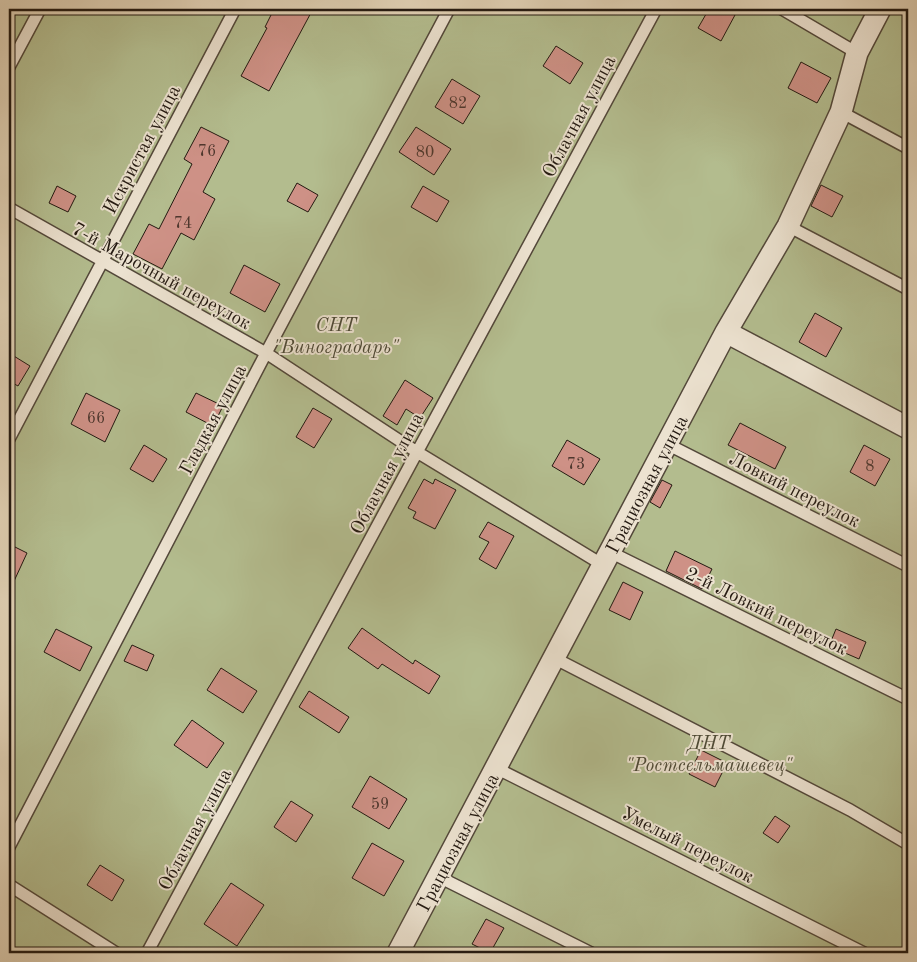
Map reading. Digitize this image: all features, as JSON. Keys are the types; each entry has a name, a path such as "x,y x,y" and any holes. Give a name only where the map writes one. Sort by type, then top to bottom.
{"street":[{"name":"Грациозная улица","path":"398,953 726,332 788,226 841,112 858,53 880,9"},
{"path":"726,332 908,428"}],"lane":[{"path":"9,67 40,9"},
{"name":"Искристая улица","path":"9,439 235,9"},
{"name":"Гладкая улица","path":"9,847 266,353 449,9"},
{"name":"Облачная улица","path":"147,953 656,9"},
{"path":"782,9 858,53"},
{"path":"841,112 908,148"},
{"name":"7-й Марочный переулок","path":"9,208 266,353 417,452 606,558"},
{"path":"788,226 908,289"},
{"name":"Ловкий переулок","path":"667,444 908,566"},
{"name":"2-й Ловкий переулок","path":"606,558 908,698"},
{"path":"554,658 850,810 908,844"},
{"name":"Умелый переулок","path":"496,768 864,953"},
{"path":"439,876 591,953"},
{"path":"9,885 116,953"}],"green space":[{"name":"СНТ \"Виноградарь\"","path":"9,9 908,9 908,953 9,953"}],"building":[{"path":"274,9 313,9 269,91 241,76 267,28 265,27"},
{"path":"709,9 725,9 735,15 721,41 698,28"},
{"path":"556,46 583,63 570,84 543,66"},
{"path":"801,62 831,78 817,103 788,88"},
{"path":"452,79 480,96 463,124 435,107"},
{"path":"201,127 229,141 203,192 215,199 194,240 181,233 162,269 133,254 149,224 159,229 192,164 184,159"},
{"path":"416,127 451,149 434,175 399,152"},
{"path":"297,183 318,195 308,212 287,201"},
{"path":"821,185 843,196 832,217 811,206"},
{"path":"57,186 76,196 68,212 49,203"},
{"path":"423,186 449,201 437,222 411,207"},
{"path":"244,265 280,284 265,312 230,293"},
{"path":"815,313 842,328 826,357 799,342"},
{"path":"9,353 30,366 18,386 9,381"},
{"path":"405,380 433,398 420,418 406,409 397,425 383,416"},
{"path":"86,393 120,410 105,442 71,424"},
{"path":"196,393 223,406 213,426 186,412"},
{"path":"313,408 332,419 314,448 296,437"},
{"path":"740,423 786,447 775,469 728,445"},
{"path":"567,440 600,459 584,485 552,466"},
{"path":"144,445 167,459 153,482 130,469"},
{"path":"864,445 890,459 875,486 850,472"},
{"path":"424,479 433,484 435,479 456,490 435,529 413,518 416,512 408,508"},
{"path":"662,480 672,485 660,508 650,502"},
{"path":"488,522 514,536 496,569 479,559 489,542 479,537"},
{"path":"9,544 27,553 9,592"},
{"path":"675,551 712,569 702,589 666,571"},
{"path":"623,582 643,592 630,620 609,610"},
{"path":"362,628 413,664 415,660 440,676 429,694 382,664 378,669 348,648"},
{"path":"56,629 92,647 80,671 44,652"},
{"path":"836,629 866,642 859,659 829,646"},
{"path":"132,645 154,655 147,671 124,661"},
{"path":"221,668 257,691 243,713 207,690"},
{"path":"309,691 349,717 339,733 299,707"},
{"path":"192,720 224,743 207,768 174,745"},
{"path":"701,750 727,763 715,787 689,774"},
{"path":"370,776 407,799 389,829 352,807"},
{"path":"291,801 313,815 296,842 274,827"},
{"path":"775,816 790,826 778,843 763,833"},
{"path":"372,843 404,861 384,896 352,878"},
{"path":"100,865 124,880 112,901 87,885"},
{"path":"231,883 264,905 237,946 204,924"},
{"path":"486,919 504,928 490,953 472,944"}],"park label":[{"name":"ДНТ \"Ростсельмашевец\"","path":"709,753"}]}
